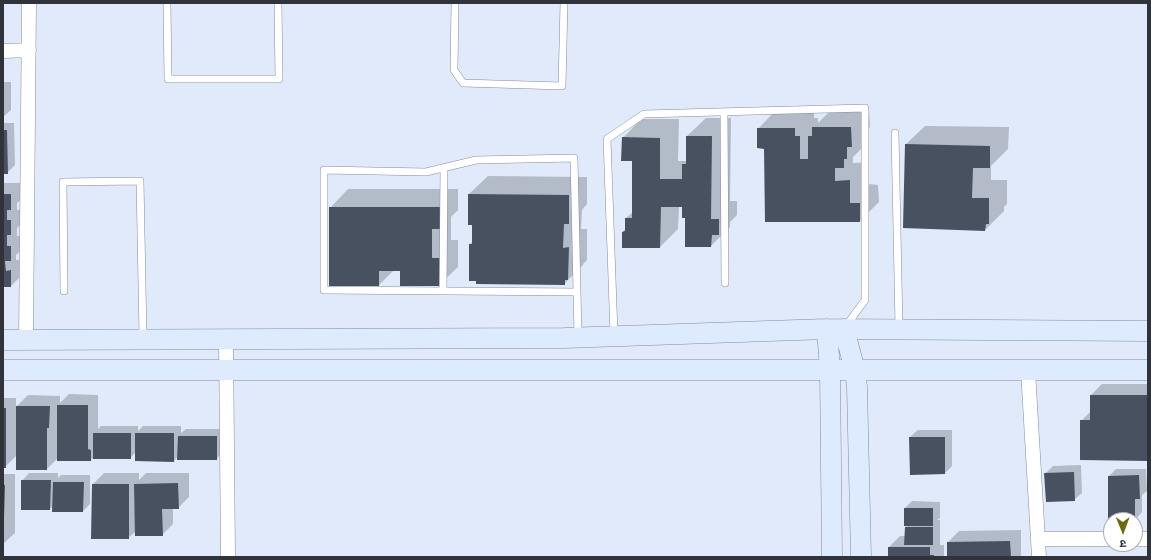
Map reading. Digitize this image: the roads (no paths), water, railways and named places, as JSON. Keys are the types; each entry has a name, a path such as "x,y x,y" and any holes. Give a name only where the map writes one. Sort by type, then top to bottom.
{"street":[{"path":"26,340 29,3"},
{"path":"3,50 29,50"},
{"path":"3,340 578,338 836,329 1148,332"},
{"path":"836,329 855,370 857,387 861,557"},
{"path":"832,557 830,370 836,329"},
{"path":"226,339 228,557"},
{"path":"3,370 1148,370"},
{"path":"1028,370 1038,557"},
{"path":"1038,539 1103,539"}],"lane":[{"path":"167,3 168,79 279,79 278,3"},
{"path":"455,3 454,70 463,83 562,86 564,3"},
{"path":"614,336 607,139 644,114 865,108 865,300 836,329"},
{"path":"724,112 725,284"},
{"path":"895,133 899,330"},
{"path":"576,292 324,290 324,170 426,172 476,160 574,158 578,338"},
{"path":"443,291 444,168"},
{"path":"64,291 64,182 140,181 143,340"}]}
